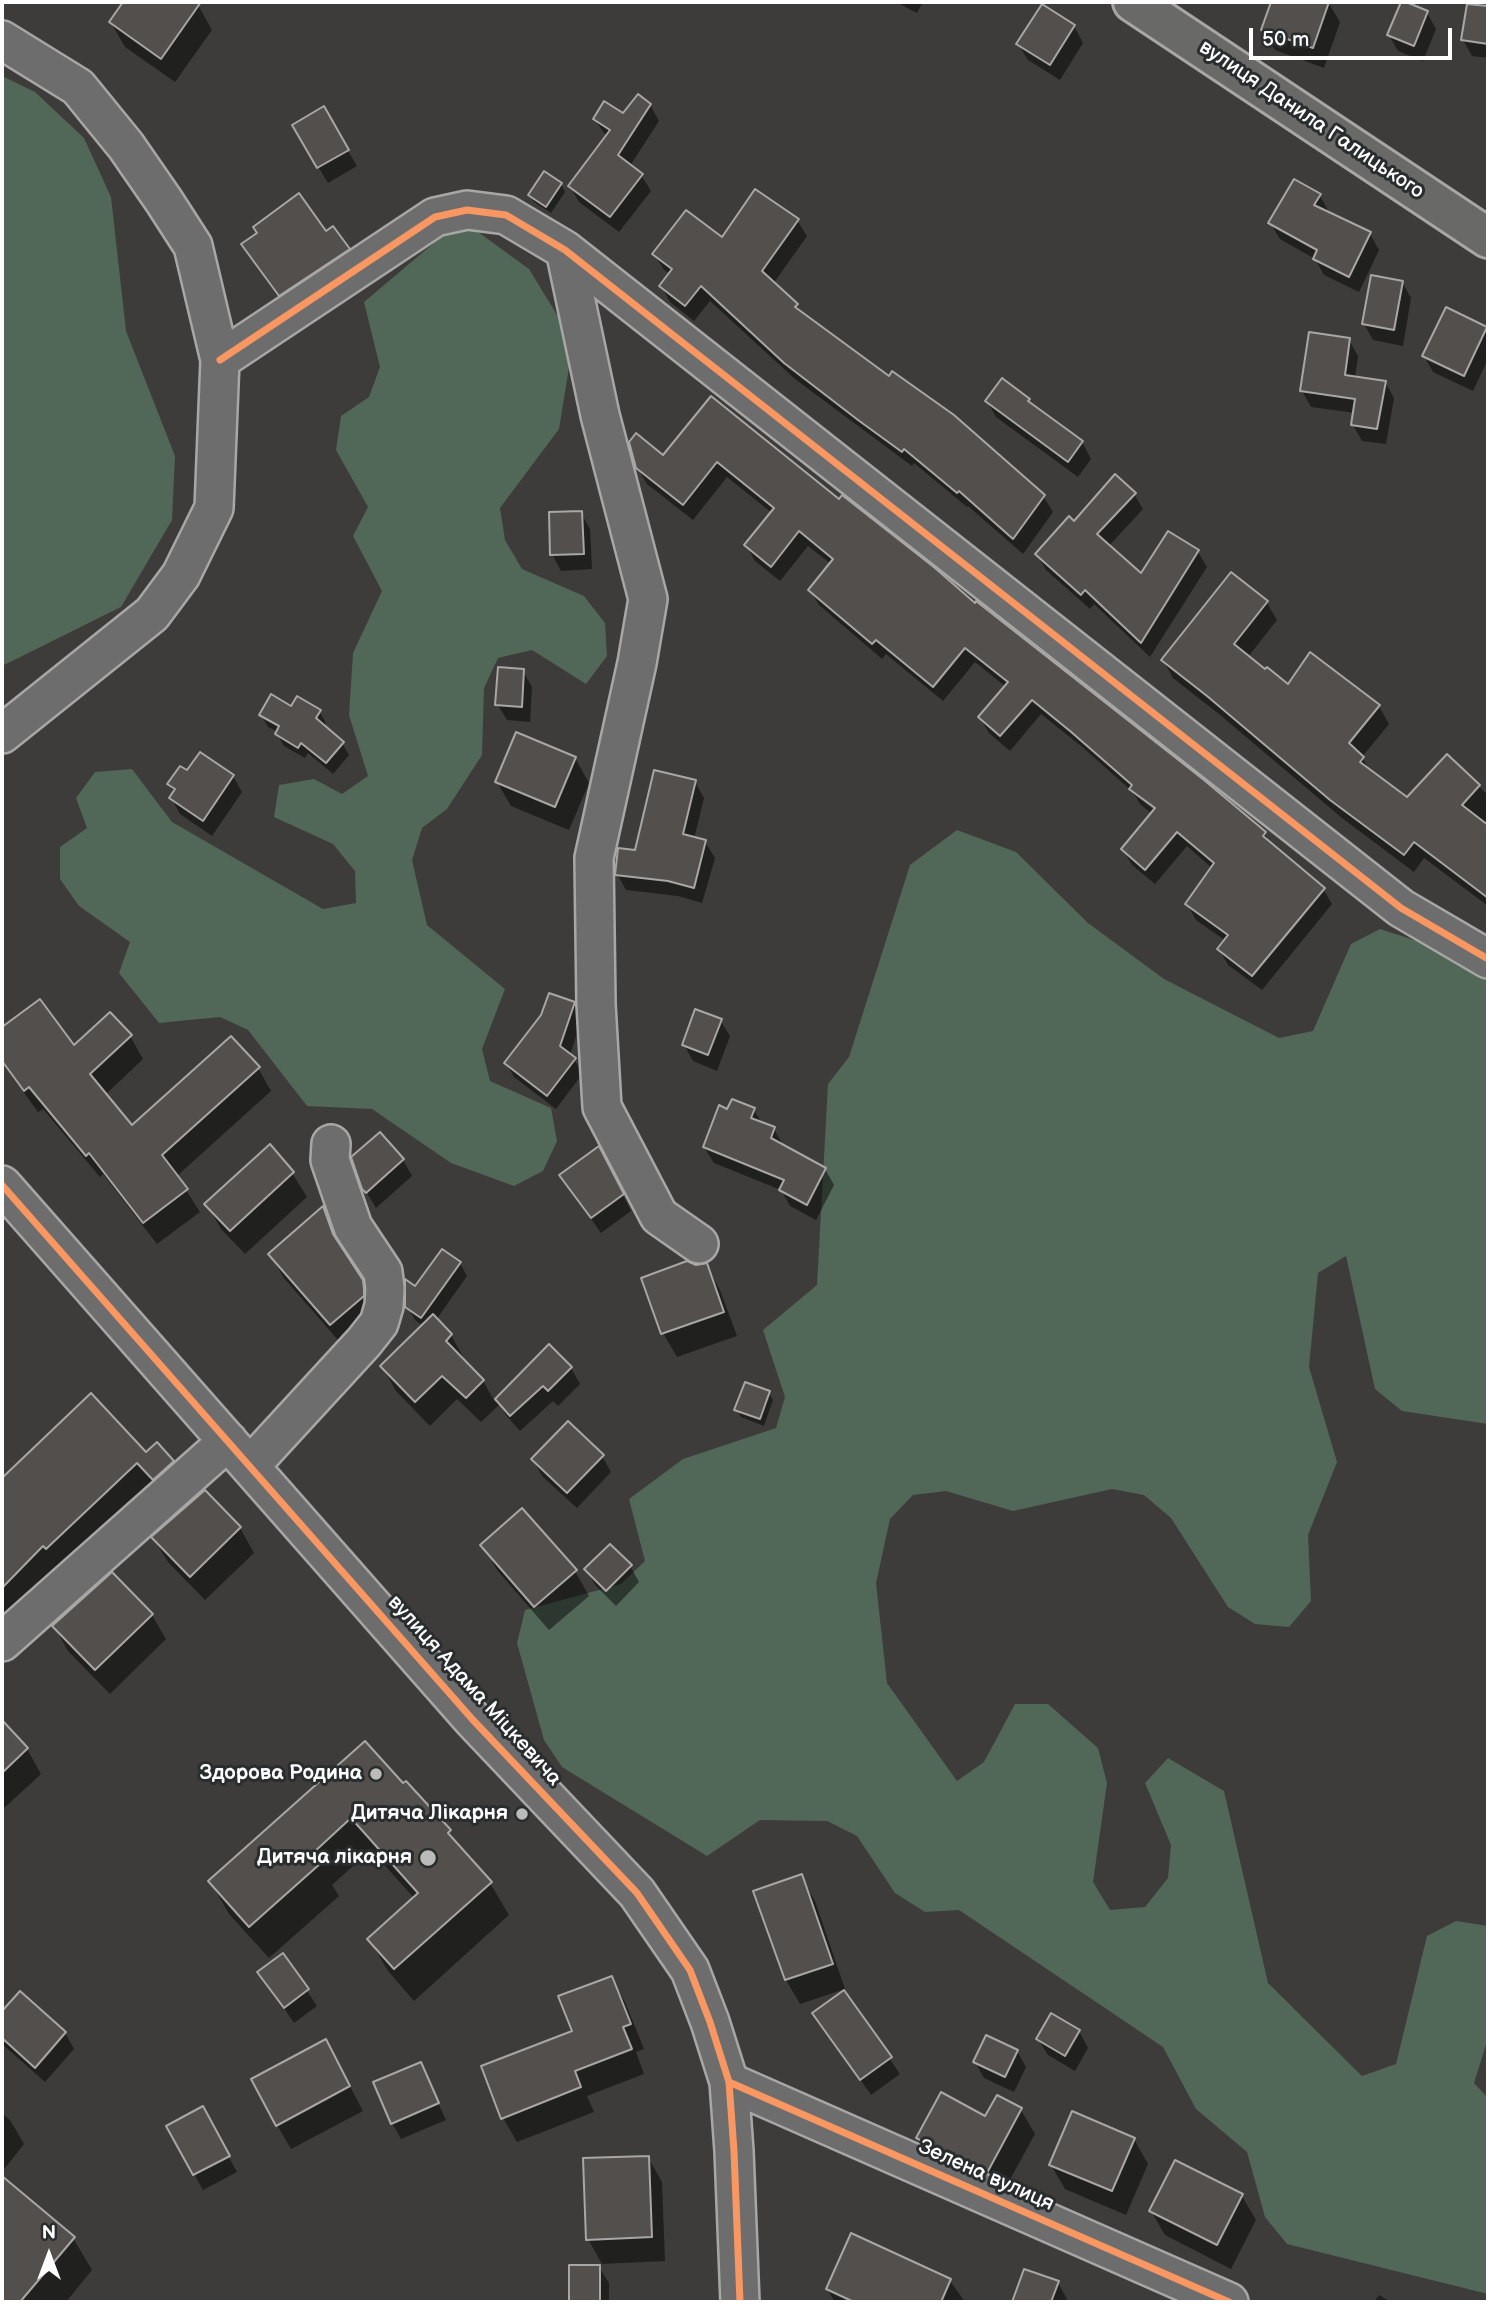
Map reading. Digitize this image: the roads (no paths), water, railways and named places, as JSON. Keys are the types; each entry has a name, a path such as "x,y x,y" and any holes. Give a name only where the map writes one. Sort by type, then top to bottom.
{"main road":[{"name":"вулиця Данила Галицького","path":"1133,2 1488,238"}],"street":[{"path":"2,40 78,87 126,146 157,190 193,246 220,360 214,508 181,575 152,614 2,734"},
{"path":"220,360 435,216 467,210 506,215 565,250 1401,908 1488,959"},
{"path":"565,250 600,415 648,599 637,663 594,858 596,1003 602,1107 659,1216 699,1244"},
{"path":"2,1643 239,1454 364,1342 379,1323 384,1306 383,1272 353,1227 330,1160 331,1144"},
{"name":"вулиця Адама Міцкевича","path":"5,1200 239,1454 473,1720 637,1893 690,1970 729,2082 740,2302"},
{"name":"Зелена вулиця","path":"729,2082 1229,2302"}],"place":[{"name":"Здорова Родина","path":"376,1774"},
{"name":"Дитяча Лікарня","path":"522,1814"},
{"name":"Дитяча лікарня","path":"428,1858"}]}
